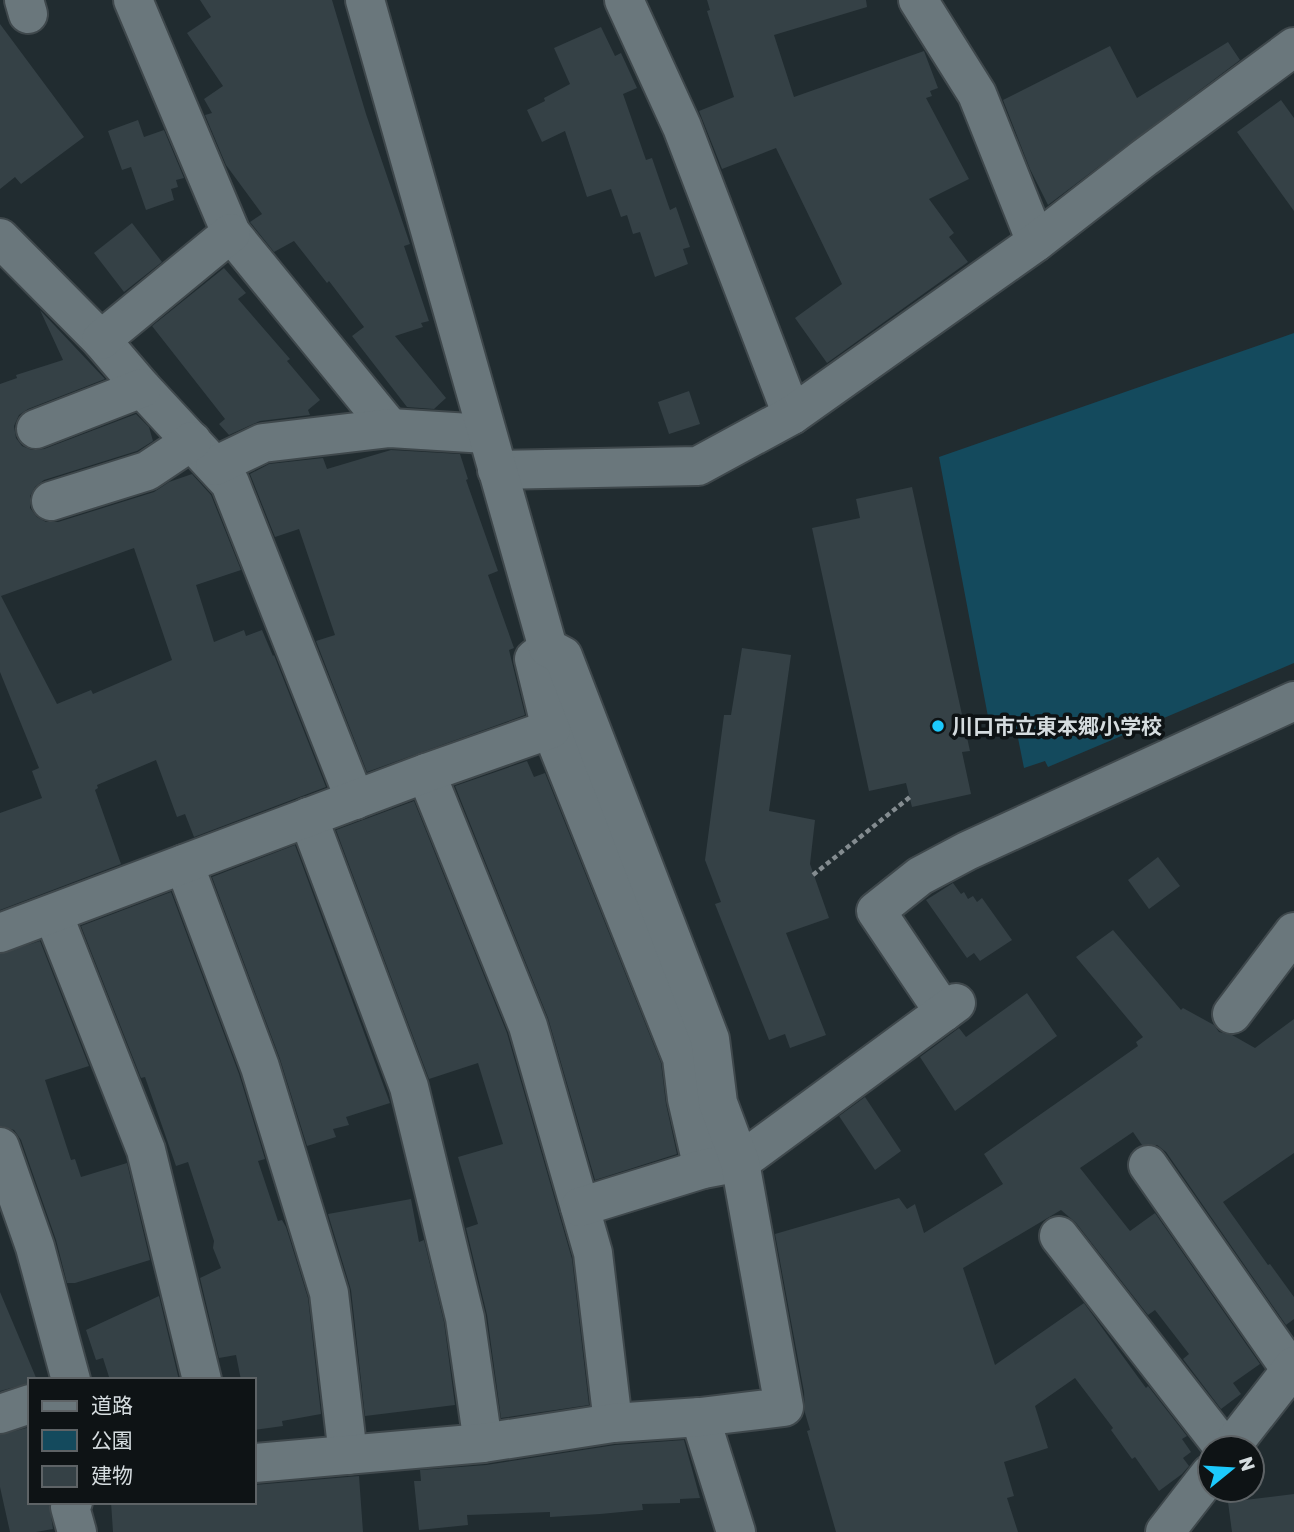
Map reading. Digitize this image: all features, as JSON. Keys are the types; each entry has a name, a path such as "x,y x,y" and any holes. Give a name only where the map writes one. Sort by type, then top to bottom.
{"street":[{"path":"133,0 231,233 390,428"},
{"path":"256,1463 483,1444 613,1423 700,1417 784,1407 740,1162 718,1103 710,1039 563,656 548,648 365,0"},
{"path":"624,0 682,127 792,415"},
{"path":"918,0 978,94 1036,242"},
{"path":"51,500 204,454 263,443 390,428 491,452 698,466 792,415 1036,242 1294,47"},
{"path":"100,340 231,233"},
{"path":"0,238 100,340 230,483 355,800"},
{"path":"36,429 142,388"},
{"path":"548,648 534,659 551,729 682,1058 687,1099 703,1169"},
{"path":"580,1207 703,1169 740,1162 950,1007 876,911 920,876 967,851 1294,701"},
{"path":"0,933 426,773 551,729"},
{"path":"426,773 528,1026 593,1253 613,1423"},
{"path":"308,817 409,1087 465,1318 483,1444"},
{"path":"184,864 260,1068 329,1293 348,1455"},
{"path":"52,914 146,1150 202,1378"},
{"path":"1232,1014 1294,932"},
{"path":"0,1147 35,1247 70,1378"},
{"path":"1148,1165 1292,1368 1241,1434"},
{"path":"1059,1236 1213,1434"},
{"path":"0,1413 28,1405"},
{"path":"700,1417 736,1532"},
{"path":"1165,1532 1196,1492"},
{"path":"72,1504 70,1507 78,1532"}],"path":[{"path":"813,876 910,797"}],"green space":[{"path":"1294,333 1294,663 1048,767 1045,761 1024,768 1014,718 989,722 939,457"}],"building":[{"path":"200,0 332,0 366,114 410,244 404,246 429,321 421,323 423,327 395,336 446,398 434,409 407,407 352,336 364,327 294,241 274,252 250,222 262,214 226,165 205,115 212,113 204,99 223,86 187,33 211,17"},
{"path":"707,0 866,0 867,7 774,35 794,97 924,51 938,88 930,91 932,96 926,98 969,179 929,199 954,233 949,237 968,262 827,363 795,318 842,284 776,148 722,169 699,111 734,97 707,11 710,10"},
{"path":"0,24 84,137 21,184 15,177 0,189"},
{"path":"601,27 615,56 621,53 637,88 623,94 646,160 652,158 670,210 676,207 690,247 683,249 688,264 655,277 640,232 633,234 627,215 621,217 611,189 587,197 565,131 542,142 527,110 570,84 554,48"},
{"path":"1228,42 1240,60 1048,205 1030,169 1003,100 1110,46 1137,98"},
{"path":"1281,100 1294,118 1294,211 1237,132"},
{"path":"138,120 144,137 164,130 184,178 176,180 178,187 171,189 174,200 146,210 131,167 122,170 108,131"},
{"path":"132,223 162,262 124,292 94,253"},
{"path":"224,268 246,293 238,299 290,359 287,361 320,400 308,410 310,415 260,421 229,435 219,424 225,419 152,326"},
{"path":"40,310 105,379 19,415 14,426 16,438 22,446 32,450 44,449 136,414 149,427 153,441 137,451 44,480 35,487 30,496 30,508 37,517 46,522 58,522 154,492 169,482 192,474 211,495 241,570 196,585 214,642 244,630 246,636 262,630 326,787 194,837 185,814 177,817 156,760 97,785 95,790 121,864 0,910 0,813 42,798 32,771 39,768 0,672 0,384 17,378 16,375 63,360","holes":["134,548 172,660 93,694 91,690 57,704 1,596"]},
{"path":"689,391 700,424 669,434 658,402"},
{"path":"391,450 460,454 468,479 466,480 498,571 488,575 514,648 509,650 525,715 367,772 316,641 335,635 299,529 275,537 250,474 269,464 323,458 327,469"},
{"path":"912,487 970,751 962,752 971,794 912,807 906,783 869,791 812,528 860,518 856,499"},
{"path":"742,648 791,655 769,811 815,820 810,864 829,918 786,933 826,1035 790,1048 785,1034 769,1040 715,904 721,902 705,860 724,715 731,715"},
{"path":"527,761 534,777 545,773 661,1063 666,1104 677,1154 595,1180 548,1018 455,786"},
{"path":"414,801 507,1033 572,1259 589,1405 501,1418 487,1315 466,1228 478,1224 458,1157 503,1144 478,1063 429,1079 336,830"},
{"path":"295,845 390,1103 346,1117 349,1125 333,1129 336,1137 307,1146 280,1059 212,877"},
{"path":"1158,857 1180,886 1149,909 1128,880"},
{"path":"953,883 968,899 973,896 977,902 982,898 1012,940 980,961 974,953 967,958 926,900"},
{"path":"171,892 239,1074 265,1159 258,1161 278,1221 282,1220 286,1227 308,1298 321,1414 282,1421 283,1426 256,1430 256,1378 241,1378 236,1355 219,1358 200,1278 221,1268 213,1248 214,1241 188,1162 176,1166 145,1077 141,1078 81,926"},
{"path":"1113,930 1181,1010 1183,1008 1214,1025 1219,1032 1232,1035 1255,1048 1294,1019 1294,1153 1223,1202 1294,1297 1294,1319 1286,1325 1166,1152 1157,1145 1142,1145 1133,1132 1080,1168 1130,1231 1155,1213 1260,1364 1233,1383 1241,1394 1221,1409 1183,1359 1189,1354 1155,1310 1148,1315 1076,1223 1061,1210 963,1268 995,1365 1084,1303 1146,1388 1148,1386 1187,1436 1182,1439 1191,1452 1183,1458 1189,1466 1159,1491 1135,1457 1132,1459 1111,1430 1113,1428 1075,1378 1035,1406 1048,1448 1004,1462 1014,1496 1007,1498 1018,1532 836,1532 807,1431 810,1430 805,1413 804,1392 775,1234 899,1198 907,1209 915,1204 924,1233 1003,1184 984,1154 1138,1046 1136,1042 1143,1037 1076,957"},
{"path":"40,941 89,1066 45,1080 71,1160 75,1159 81,1177 127,1163 150,1260 75,1283 67,1283 56,1240 21,1140 14,1130 0,1126 0,954"},
{"path":"1027,993 1057,1036 955,1111 920,1057 959,1028 966,1037"},
{"path":"865,1097 901,1151 875,1170 839,1116"},
{"path":"411,1199 419,1242 424,1240 444,1322 455,1405 365,1416 351,1290 328,1214"},
{"path":"0,1292 36,1378 28,1378 28,1384 0,1391"},
{"path":"159,1296 179,1378 109,1378 103,1358 96,1360 86,1330"},
{"path":"28,1428 28,1504 49,1504 53,1529 10,1532 0,1487 0,1435"},
{"path":"684,1440 700,1498 680,1499 680,1503 642,1504 643,1510 600,1514 550,1517 550,1512 467,1515 468,1525 419,1530 414,1481 421,1481 420,1470 486,1465 615,1445"},
{"path":"359,1476 363,1532 113,1532 111,1504 256,1504 256,1485"},
{"path":"1294,1494 1294,1532 1232,1532 1228,1504 1266,1504 1266,1497"}],"place":[{"name":"川口市立東本郷小学校","path":"938,726"}]}
